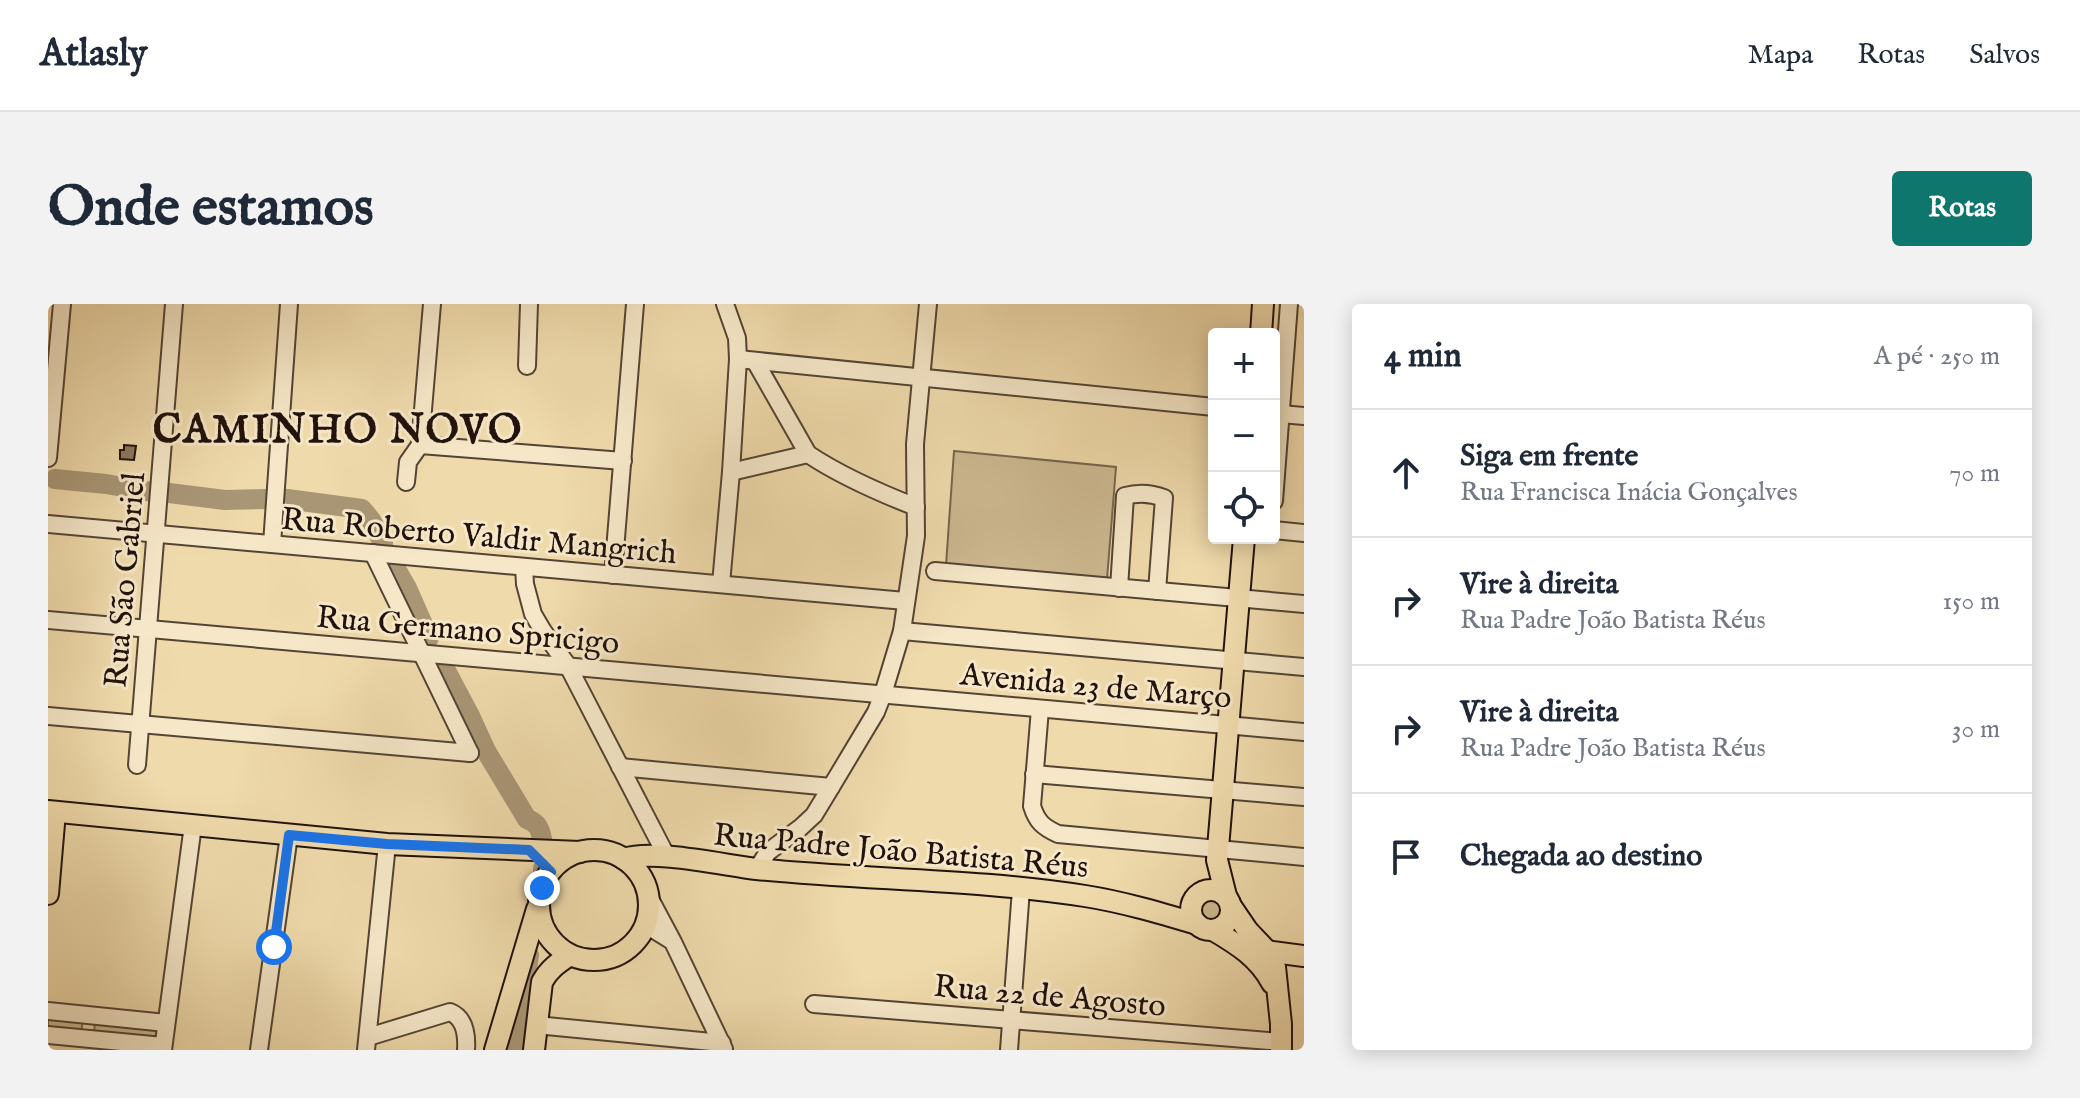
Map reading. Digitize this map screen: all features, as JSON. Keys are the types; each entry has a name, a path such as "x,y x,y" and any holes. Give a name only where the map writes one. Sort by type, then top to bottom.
{"main road":[{"path":"1261,328 1263,304"},
{"path":"1218,854 1192,903 1191,914 1205,927 1223,926 1230,917 1218,854 1244,544"},
{"path":"48,894 51,812 387,844 606,852 624,859 640,874 649,897 649,916 642,933 630,948 613,957 592,961 570,955 547,935 538,905"},
{"path":"529,850 551,872"},
{"path":"495,1050 542,888 551,872 564,859 580,852"},
{"name":"Rua Padre João Batista Réus","path":"624,859 634,855 661,856 757,869 1086,896 1143,908 1205,927 1239,945"},
{"path":"640,874 643,865 661,856"},
{"path":"1197,896 1204,891 1215,890 1228,901 1248,931 1286,954"},
{"name":"Rua Padre João Batista Réus","path":"1143,908 1197,896"},
{"path":"1239,945 1286,954"},
{"path":"1239,945 1267,974 1279,1002"},
{"path":"1281,1046 1278,977 1273,961 1286,954"},
{"path":"534,1050 542,982 554,965 570,955"}],"street":[{"path":"48,458 62,304"},
{"name":"Rua São Gabriel","path":"137,765 174,304"},
{"path":"272,544 289,304"},
{"path":"406,482 408,462 420,445 432,304"},
{"path":"527,366 529,304"},
{"path":"613,575 635,304"},
{"path":"725,304 746,360 808,454 916,507"},
{"path":"757,869 768,852 814,815 876,712 883,694 902,631 916,536 915,444 928,304"},
{"path":"1276,472 1289,304"},
{"path":"746,360 1208,406"},
{"path":"721,584 731,472 746,360"},
{"path":"1281,414 1304,416"},
{"path":"420,445 623,461"},
{"path":"731,472 808,454"},
{"path":"1119,588 1125,496 1153,494 1164,498 1157,591"},
{"name":"Rua Roberto Valdir Mangrich","path":"48,524 905,601"},
{"path":"1280,531 1304,533"},
{"path":"48,716 470,753 373,553"},
{"path":"524,567 533,614 568,666 661,856"},
{"path":"935,571 1304,604"},
{"name":"Rua Germano Spricigo","path":"48,620 883,694"},
{"path":"902,631 1304,667"},
{"name":"Avenida 23 de Março","path":"883,694 1304,732"},
{"path":"1040,709 1032,806 1037,821 1045,828 1058,834 1218,854 1304,857"},
{"path":"620,767 831,787"},
{"path":"1034,774 1304,797"},
{"path":"48,1035 163,1048 193,825"},
{"path":"259,1050 289,835"},
{"path":"387,844 367,1047 450,1012 461,1019 466,1050"},
{"path":"1009,1050 1021,889"},
{"path":"649,897 723,1047"},
{"path":"646,925 673,942"},
{"name":"Rua 22 de Agosto","path":"814,1004 1281,1046"},
{"path":"48,1011 166,1023"},
{"path":"86,1040 88,1015"},
{"path":"536,1025 723,1047"}],"shaded area":[{"path":"954,451 1116,467 1107,579 946,565"},
{"path":"1211,895 1217,896 1225,904 1225,916 1217,924 1211,925 1205,924 1197,916 1196,910 1197,904 1205,896"},
{"path":"48,1015 83,1018 81,1034 48,1031"},
{"path":"95,1019 161,1025 160,1042 94,1035"}],"building":[{"path":"124,445 136,446 134,460 120,459 120,450 124,450"}],"waterway":[{"path":"55,479 152,492"},
{"path":"169,493 225,500 268,499"},
{"path":"287,499 362,509 383,543"},
{"path":"393,564 429,638"},
{"path":"443,665 486,751 527,819 538,827 542,839"},
{"path":"543,868 543,874"},
{"path":"516,1050 529,955"}],"district":[{"name":"CAMINHO NOVO","path":"338,428"}],"route":[{"path":"274,947 289,835 387,844 529,850 551,872 542,888"}]}
